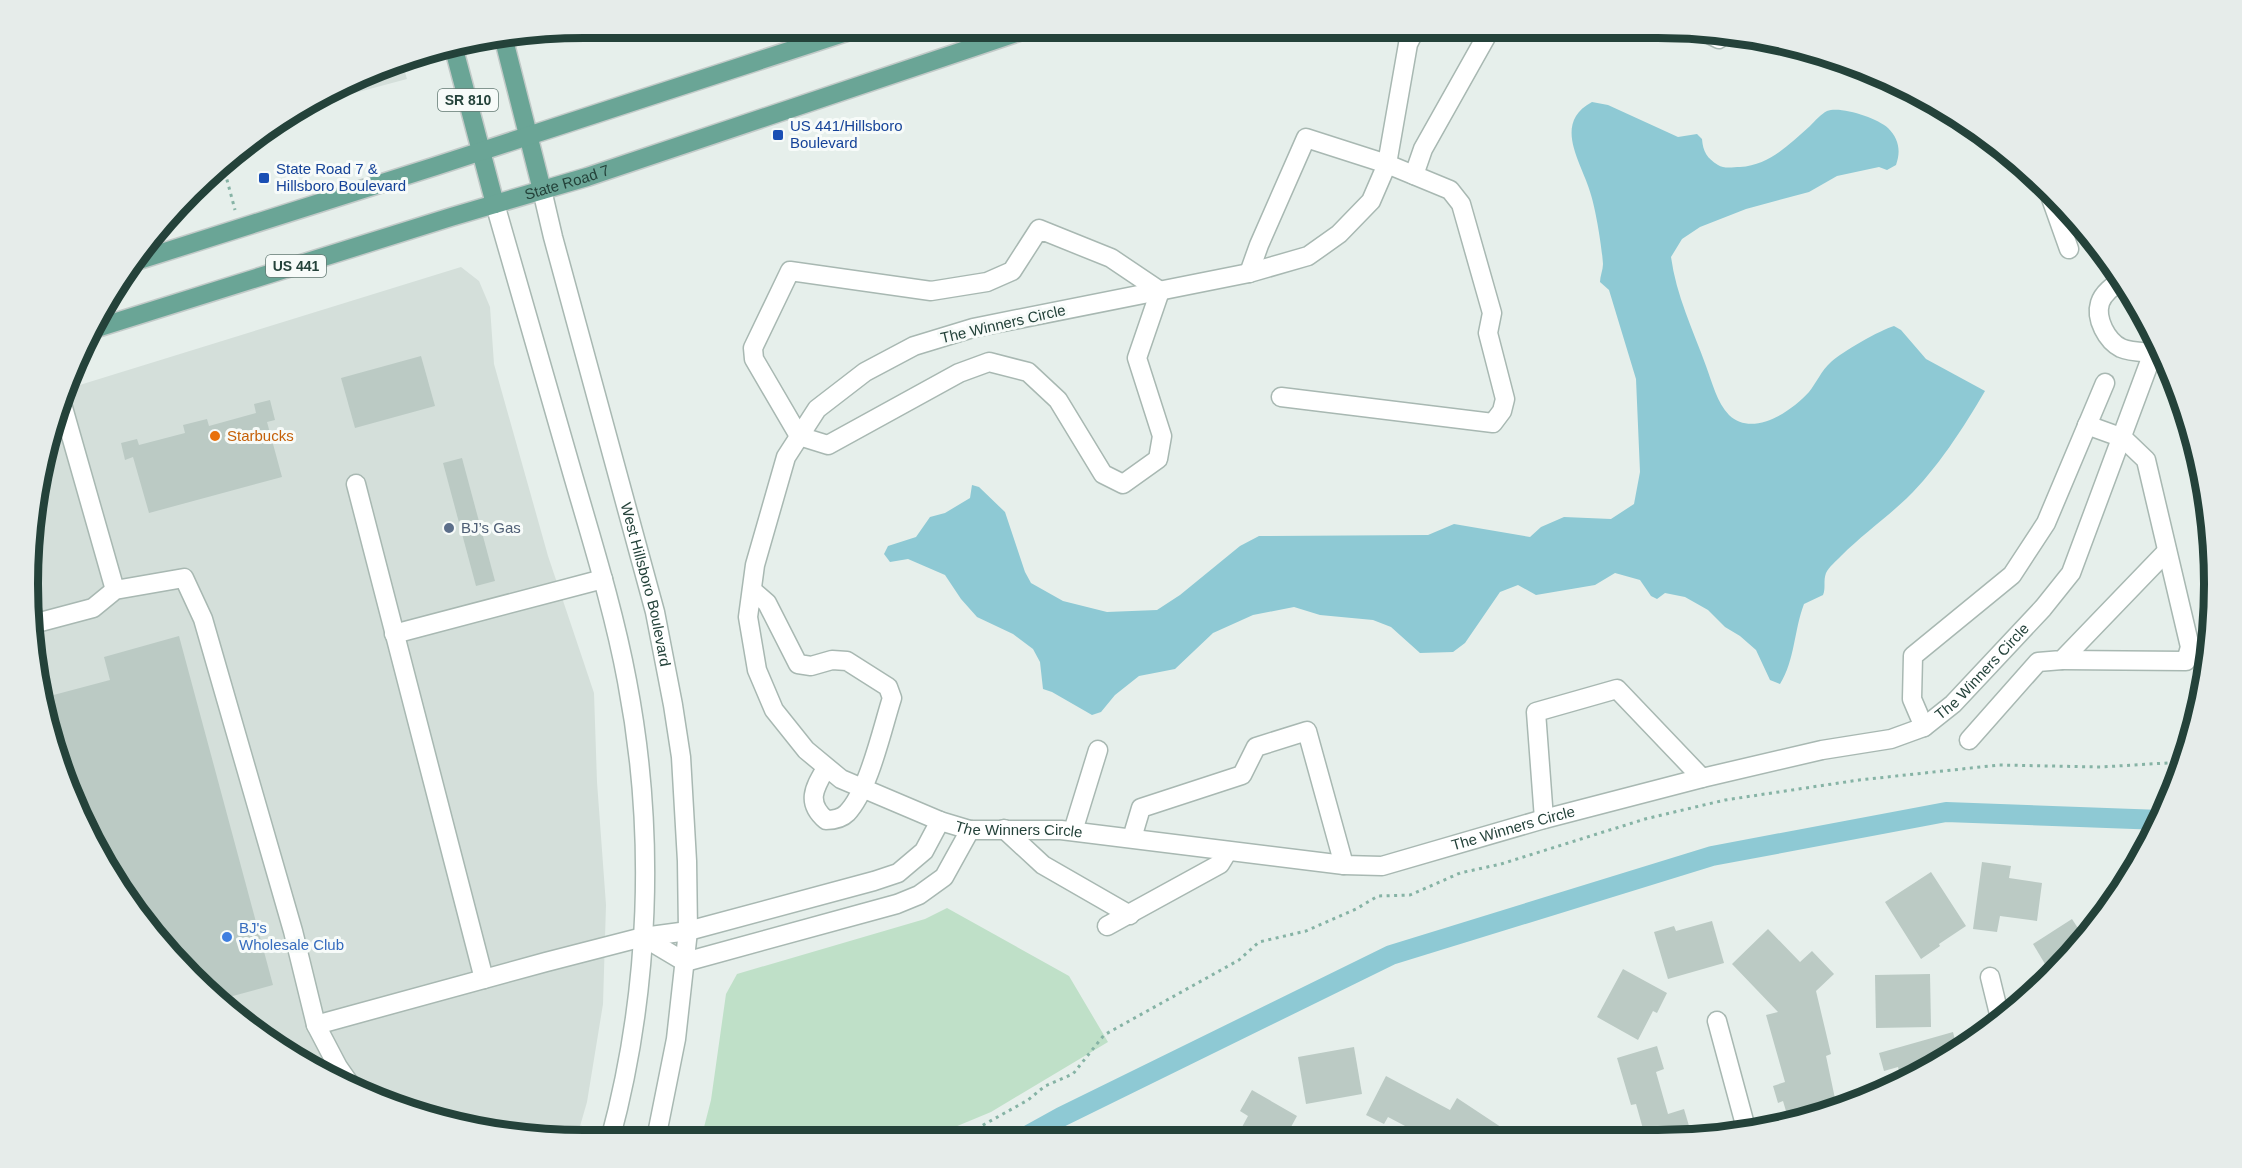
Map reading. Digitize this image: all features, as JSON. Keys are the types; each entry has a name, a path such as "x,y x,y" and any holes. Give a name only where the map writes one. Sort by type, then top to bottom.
{"main road":[{"path":"145,258 828,38"},
{"name":"State Road 7","path":"103,326 542,190 1001,38"},
{"name":"West Hillsboro Boulevard","path":"505,43 542,190"},
{"name":"SR 810","path":"455,53 495,204"}],"street":[{"name":"The Winners Circle","path":"1411,38 1408,44 1387,164 1371,201 1339,234 1308,256 1249,273 973,328 914,346 865,372 817,409 786,458 755,565 748,617 757,670 774,710 806,750 826,768 841,779 940,821 970,830 1073,831 1344,865 1382,866 1544,819 1702,778 1822,750 1891,739 1924,727 1953,704 2043,608 2071,573 2153,353"},
{"path":"1414,175 1423,148 1485,38"},
{"path":"1249,273 1306,138 1387,164 1450,190 1461,204 1491,313 1488,333 1505,399 1502,411 1493,423 1281,397"},
{"name":"West Hillsboro Boulevard","path":"542,190 655,612 682,767 687,861 686,962 670,1071 658,1130"},
{"path":"495,204 603,579 627,681 637,750 644,832 643,937 630,1047 612,1130"},
{"path":"2055,209 2069,249"},
{"path":"1039,229 1111,258 1160,291 1137,358 1162,436 1158,459 1123,484 1103,474 1058,400 1028,372 989,362 959,373 828,445 799,436 754,359 753,348 790,271 931,291 987,282 1012,272 1039,229"},
{"path":"2115,285 2109,289 2100,304 2100,319 2107,336 2122,348 2151,348"},
{"path":"1924,727 1912,699 1913,656 2012,575 2046,523 2105,383"},
{"path":"65,413 115,590"},
{"path":"1970,740 2038,662 2062,660 2186,661 2190,648 2146,460 2123,438 2087,425"},
{"path":"356,484 484,979"},
{"path":"2062,660 2167,551"},
{"path":"39,623 93,608 115,590 184,578 203,619 293,932 316,1025 343,1075"},
{"path":"394,634 603,579"},
{"path":"752,590 768,603 798,664 811,666 832,660 848,662 888,687 892,698 863,788 847,813 836,820 826,820 817,812 814,800 814,788 826,768"},
{"path":"1544,819 1536,712 1617,689 1702,778"},
{"path":"1132,838 1141,808 1242,775 1256,747 1307,731 1344,865"},
{"path":"1073,831 1098,750"},
{"path":"316,1025 643,937 688,931 898,873 924,851 940,821"},
{"path":"1004,829 1043,865 1130,915"},
{"path":"643,937 686,962 897,904 919,895 944,877 970,830"},
{"path":"1107,926 1220,864 1228,851"},
{"path":"849,888 856,915"},
{"path":"1990,977 1998,1012"},
{"path":"1717,1021 1745,1123"}],"path":[{"path":"225,172 230,192"},
{"path":"976,1130 1028,1100 1046,1086 1073,1074 1104,1035 1239,960 1259,942 1306,931 1356,909 1377,896 1410,895 1460,873 1501,864 1645,819 1725,800 1859,780 1999,765 2101,767 2174,763"}],"shaded area":[{"path":"404,69 407,79 334,99"},
{"path":"461,267 479,281 490,307 494,364 548,556 594,693 597,782 606,905 603,1004 587,1102 579,1130 513,1126 443,1112 375,1089 342,1074 280,1038 224,995 173,944 130,888 94,826 79,793 56,725 42,655 38,584 42,513 56,443 75,387"}],"green space":[{"path":"947,908 1069,976 1108,1042 991,1112 948,1130 703,1130 711,1100 726,994 737,974 925,919"}],"water":[{"path":"1592,102 1608,105 1678,137 1697,134 1702,139 1703,148 1708,157 1718,165 1726,167 1751,165 1770,158 1823,114 1833,110 1859,114 1876,120 1892,132 1897,141 1899,150 1896,165 1887,170 1879,167 1837,176 1809,192 1746,209 1700,227 1682,239 1671,257 1673,271 1715,392 1729,415 1749,424 1760,423 1783,414 1809,392 1824,369 1836,358 1852,347 1894,326 1901,330 1926,359 1985,391 1959,433 1918,487 1827,571 1823,595 1804,604 1789,665 1780,684 1770,680 1756,650 1725,627 1708,610 1685,597 1665,593 1657,599 1651,596 1640,580 1615,573 1595,585 1536,595 1518,585 1500,592 1465,643 1453,652 1420,653 1391,627 1373,620 1320,615 1294,607 1253,615 1213,633 1175,669 1139,676 1115,695 1101,712 1092,715 1043,689 1040,662 1033,649 1013,634 977,617 961,599 945,575 908,559 890,562 884,554 888,546 916,537 930,517 945,513 970,498 972,485 979,487 1005,512 1025,572 1031,583 1063,601 1107,612 1157,610 1180,595 1240,546 1259,536 1428,535 1454,524 1530,537 1541,527 1564,517 1611,519 1634,504 1640,472 1636,379 1609,290 1600,282 1603,264 1597,220 1591,195 1573,145 1573,121 1580,111"}],"building":[{"path":"421,356 435,406 355,428 341,378"},
{"path":"270,400 275,420 267,422 282,477 149,513 133,457 125,460 121,443 137,439 139,445 185,433 183,425 207,419 209,426 256,413 254,404"},
{"path":"462,458 495,581 476,586 443,463"},
{"path":"179,636 273,985 227,998 224,995 173,944 150,917 130,888 94,826 67,760 49,696 110,680 104,657"},
{"path":"1982,862 2011,866 2009,878 2042,883 2037,921 2000,916 1997,932 1973,929"},
{"path":"1931,872 1966,926 1921,959 1885,902"},
{"path":"2072,919 2080,931 2047,967 2033,944"},
{"path":"1712,921 1724,963 1668,979 1654,932 1674,926 1676,931"},
{"path":"1768,929 1800,962 1812,951 1834,974 1816,991 1831,1054 1826,1056 1835,1100 1787,1115 1783,1101 1778,1103 1773,1086 1785,1082 1766,1015 1778,1012 1732,964"},
{"path":"1623,969 1667,993 1657,1013 1653,1011 1638,1040 1597,1017"},
{"path":"1930,974 1931,1027 1876,1028 1875,975"},
{"path":"1953,1032 1955,1042 1900,1074 1898,1067 1884,1071 1879,1053"},
{"path":"1657,1046 1664,1069 1656,1072 1668,1114 1684,1109 1690,1129 1643,1130 1636,1104 1631,1105 1617,1058"},
{"path":"1354,1047 1362,1094 1306,1104 1298,1057"},
{"path":"1386,1076 1450,1110 1457,1098 1505,1130 1413,1130 1388,1117 1384,1124 1366,1115"},
{"path":"1252,1090 1297,1116 1289,1130 1240,1130 1248,1116 1240,1111"}],"waterway":[{"path":"1037,1130 1391,955 1712,856 1946,812 2151,820"}],"place":[{"name":"US 441/Hillsboro Boulevard","path":"778,135"},
{"name":"State Road 7 & Hillsboro Boulevard","path":"264,178"},
{"name":"Starbucks","path":"215,436"},
{"name":"BJ’s Gas","path":"449,528"},
{"name":"BJ's Wholesale Club","path":"227,937"}]}
